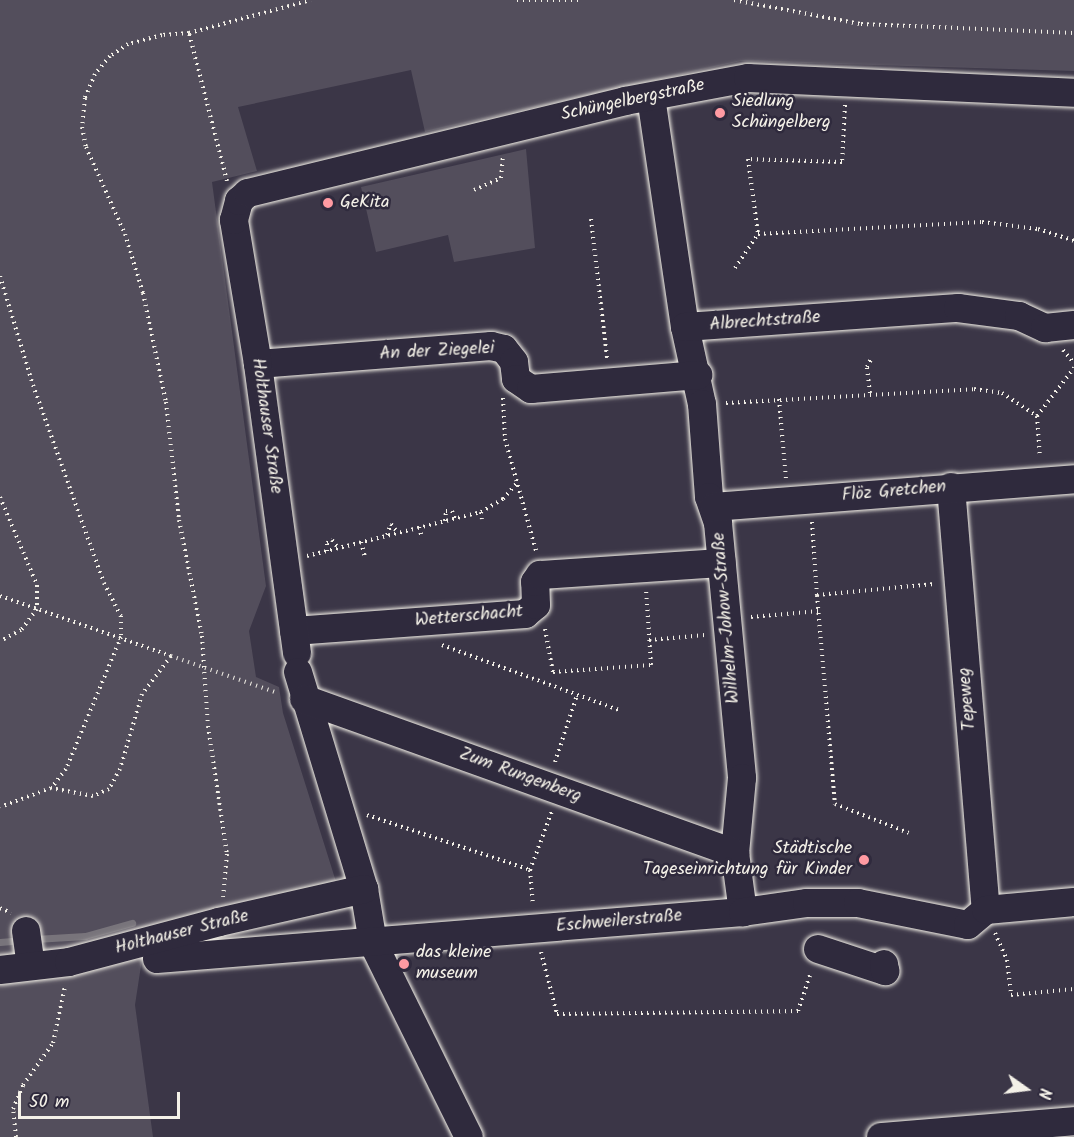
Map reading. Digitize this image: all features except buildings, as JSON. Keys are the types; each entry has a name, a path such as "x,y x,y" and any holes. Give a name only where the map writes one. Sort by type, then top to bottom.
{"street":[{"name":"Schüngelbergstraße","path":"233,192 256,191 651,97 748,78 847,80 1074,93"},
{"name":"Albrechtstraße","path":"651,97 685,327 958,308 1019,316 1044,328 1074,325"},
{"name":"Holthauser Straße","path":"233,192 234,220 258,364 298,664 364,889 373,943 468,1137"},
{"name":"Wilhelm-Johow-Straße","path":"685,327 698,375 709,497 714,507 722,562 742,778 735,854 750,910"},
{"name":"An der Ziegelei","path":"258,364 491,346 504,349 509,355 514,362 516,379"},
{"path":"516,379 531,389 698,375"},
{"name":"Flöz Gretchen","path":"714,507 1074,479"},
{"name":"Tepeweg","path":"951,487 986,910"},
{"path":"543,575 722,562"},
{"name":"Wetterschacht","path":"298,664 440,620 533,611 535,582 543,575"},
{"name":"Zum Rungenberg","path":"298,664 554,788 735,854"},
{"name":"Holthauser Straße","path":"0,970 29,950 69,962 219,922 364,889"},
{"name":"Eschweilerstraße","path":"157,959 858,903 905,920 946,919 968,925 986,910 1074,902"},
{"path":"818,949 885,971 885,964"},
{"path":"881,1137 1074,1121"}],"path":[{"path":"219,922 227,854 208,726 202,636 179,520 166,402 143,293 125,234 86,147 82,127 85,98 95,74 110,56 128,44 162,35 189,33 311,0"},
{"path":"517,0 584,0"},
{"path":"734,0 861,24 1074,33"},
{"path":"189,33 193,59 233,192"},
{"path":"735,268 758,234 748,159 842,162 847,80"},
{"path":"474,190 501,178 501,132"},
{"path":"591,219 608,383"},
{"path":"758,234 982,222 1030,228 1074,242"},
{"path":"0,276 33,385 104,583 121,616 121,637 66,769 51,788"},
{"path":"870,394 867,366 871,359"},
{"path":"1041,481 1037,416 1074,368"},
{"path":"516,379 504,392 505,439 543,575"},
{"path":"702,404 870,394 989,390 1014,399 1037,416"},
{"path":"779,399 817,595 835,804 909,833"},
{"path":"283,561 481,512 503,499 518,482"},
{"path":"0,497 38,585 37,609 21,630 0,641"},
{"path":"445,521 448,511 455,519"},
{"path":"481,512 482,519"},
{"path":"387,536 391,524 398,533"},
{"path":"419,527 422,538"},
{"path":"327,551 329,540 335,541 338,548"},
{"path":"361,542 365,557"},
{"path":"533,611 548,632 553,672 651,665 645,568"},
{"path":"817,595 959,581"},
{"path":"0,596 275,692"},
{"path":"649,640 819,611"},
{"path":"440,620 442,647 621,711"},
{"path":"0,807 51,788 93,796 109,789 120,769 142,694 171,656"},
{"path":"577,695 554,788 530,870 536,929 557,1014 798,1011 818,949"},
{"path":"338,805 530,870"},
{"path":"986,910 1007,960 1011,995 1074,989"},
{"path":"16,1137 13,1109 23,1085 53,1044 69,962"}],"shaded area":[{"path":"0,0 1074,0 1074,71 741,61 425,132 411,70 238,107 257,171 212,182 266,586 249,631 256,677 279,687 283,713 338,888 144,946 135,1005 153,1137 0,1137"},
{"path":"526,149 535,248 454,262 448,235 376,252 361,187"}],"waterway":[{"path":"35,939 85,936 132,923"},
{"path":"0,942 21,940"}],"place":[{"name":"Siedlung Schüngelberg","path":"720,113"},
{"name":"GeKita","path":"328,203"},
{"name":"Städtische Tageseinrichtung für Kinder","path":"864,860"},
{"name":"das kleine museum","path":"404,964"}]}
